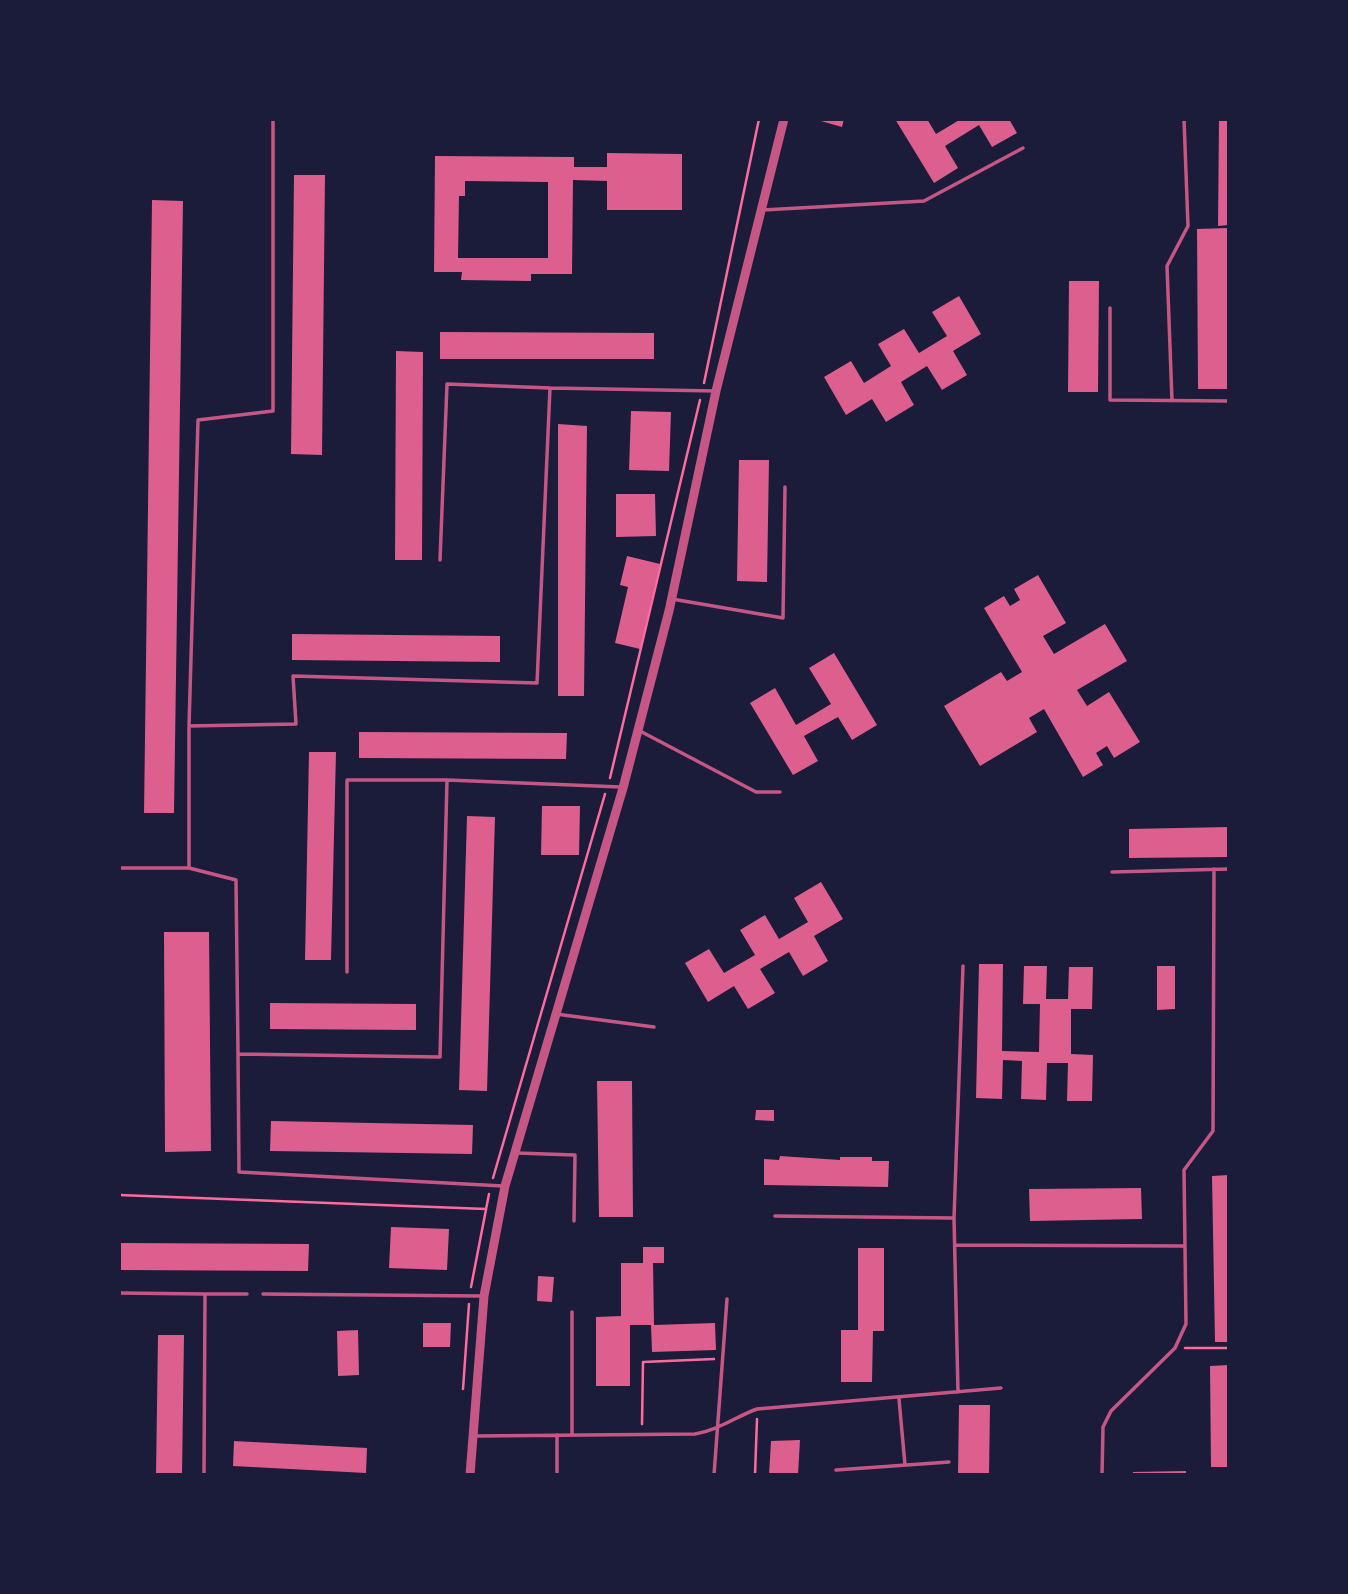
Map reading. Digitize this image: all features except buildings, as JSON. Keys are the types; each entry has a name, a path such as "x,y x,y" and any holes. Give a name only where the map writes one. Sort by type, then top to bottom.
{"street":[{"path":"470,1475 484,1296 505,1186 623,788 671,599 716,391 784,119"}],"lane":[{"path":"189,868 189,726 198,421 273,411 273,119"},
{"path":"1172,401 1167,266 1188,226 1184,119"},
{"path":"761,210 924,201 1023,148"},
{"path":"1110,309 1110,400 1229,401"},
{"path":"440,560 447,384 716,391"},
{"path":"189,726 296,724 293,676 537,684 550,388"},
{"path":"671,599 783,618 785,487"},
{"path":"638,730 755,792 780,792"},
{"path":"347,972 347,780 447,780 623,788"},
{"path":"238,1054 440,1057 447,780"},
{"path":"119,868 189,868 236,880 239,1172 505,1186"},
{"path":"1102,1475 1103,1427 1111,1411 1175,1348 1186,1324 1184,1170 1213,1131 1214,869"},
{"path":"1112,872 1229,869"},
{"path":"958,1392 954,1218 963,966"},
{"path":"556,1014 654,1027"},
{"path":"514,1153 575,1155 574,1220"},
{"path":"775,1216 954,1218"},
{"path":"954,1245 1184,1246"},
{"path":"119,1293 247,1294"},
{"path":"204,1475 205,1294"},
{"path":"263,1294 484,1296"},
{"path":"714,1475 727,1299"},
{"path":"572,1312 572,1435"},
{"path":"473,1436 642,1434 718,1430 736,1417 757,1409 899,1399 1001,1388"},
{"path":"899,1399 905,1465"},
{"path":"557,1435 557,1475"},
{"path":"836,1470 948,1462"}],"path":[{"path":"119,1195 486,1209"},
{"path":"1175,1348 1229,1348"},
{"path":"642,1434 643,1362 723,1359"},
{"path":"755,1475 757,1409"}]}
